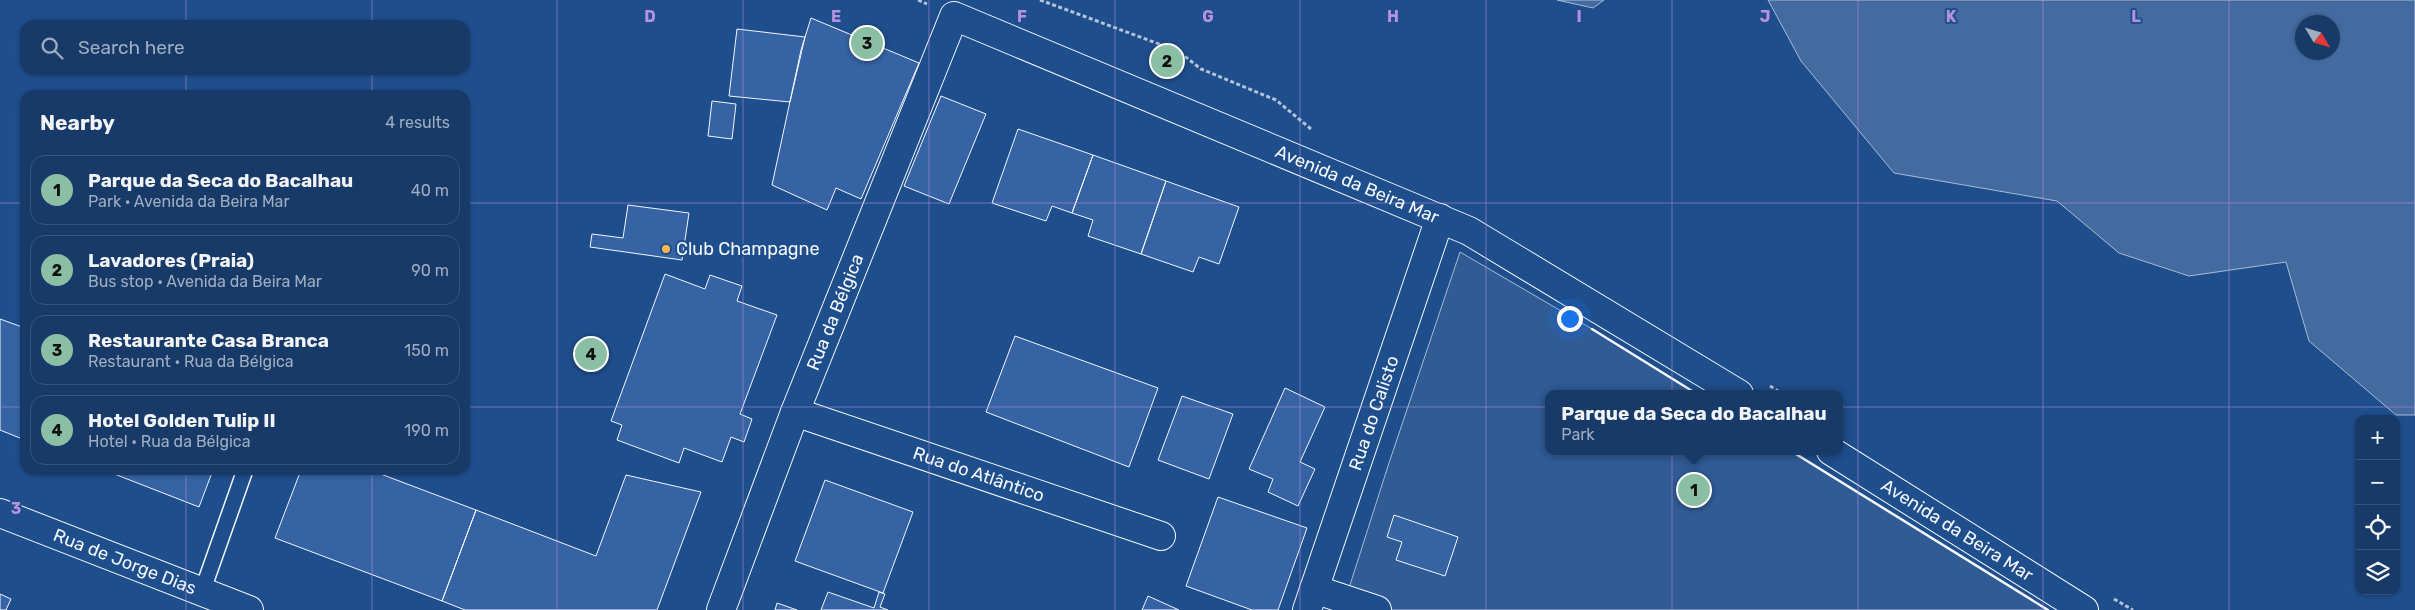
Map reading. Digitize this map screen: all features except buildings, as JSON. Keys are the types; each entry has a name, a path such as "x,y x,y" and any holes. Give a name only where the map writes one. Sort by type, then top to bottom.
{"street":[{"name":"Avenida da Beira Mar","path":"954,16 1469,231 1732,390"},
{"name":"Rua da Bélgica","path":"721,610 795,412 954,16"},
{"name":"Rua do Calisto","path":"1311,600 1440,218"},
{"name":"Rua do Atlântico","path":"795,412 1161,536"},
{"name":"Avenida da Beira Mar","path":"1837,455 2084,610"},
{"name":"Rua de Jorge Dias","path":"0,513 249,610"},
{"path":"1311,600 1377,610"}],"lane":[{"path":"202,592 243,475"}],"shaded area":[{"path":"1557,0 1604,0 1593,8"},
{"path":"1768,0 2415,0 2415,415 2396,415 2309,341 2286,262 2189,276 2119,253 2057,201 1894,173 1801,61"},
{"path":"1460,252 1592,329 1691,390 1545,390 1545,455 1797,455 2048,610 1342,610"}],"wall":[{"path":"1592,329 1691,390"},
{"path":"1797,455 2048,610"}],"place":[{"name":"Restaurante Casa Branca","path":"867,43"},
{"name":"Lavadores (Praia)","path":"1167,61"},
{"name":"Club Champagne","path":"666,249"},
{"name":"Hotel Golden Tulip II","path":"591,354"},
{"name":"Parque da Seca do Bacalhau","path":"1694,490"}]}
